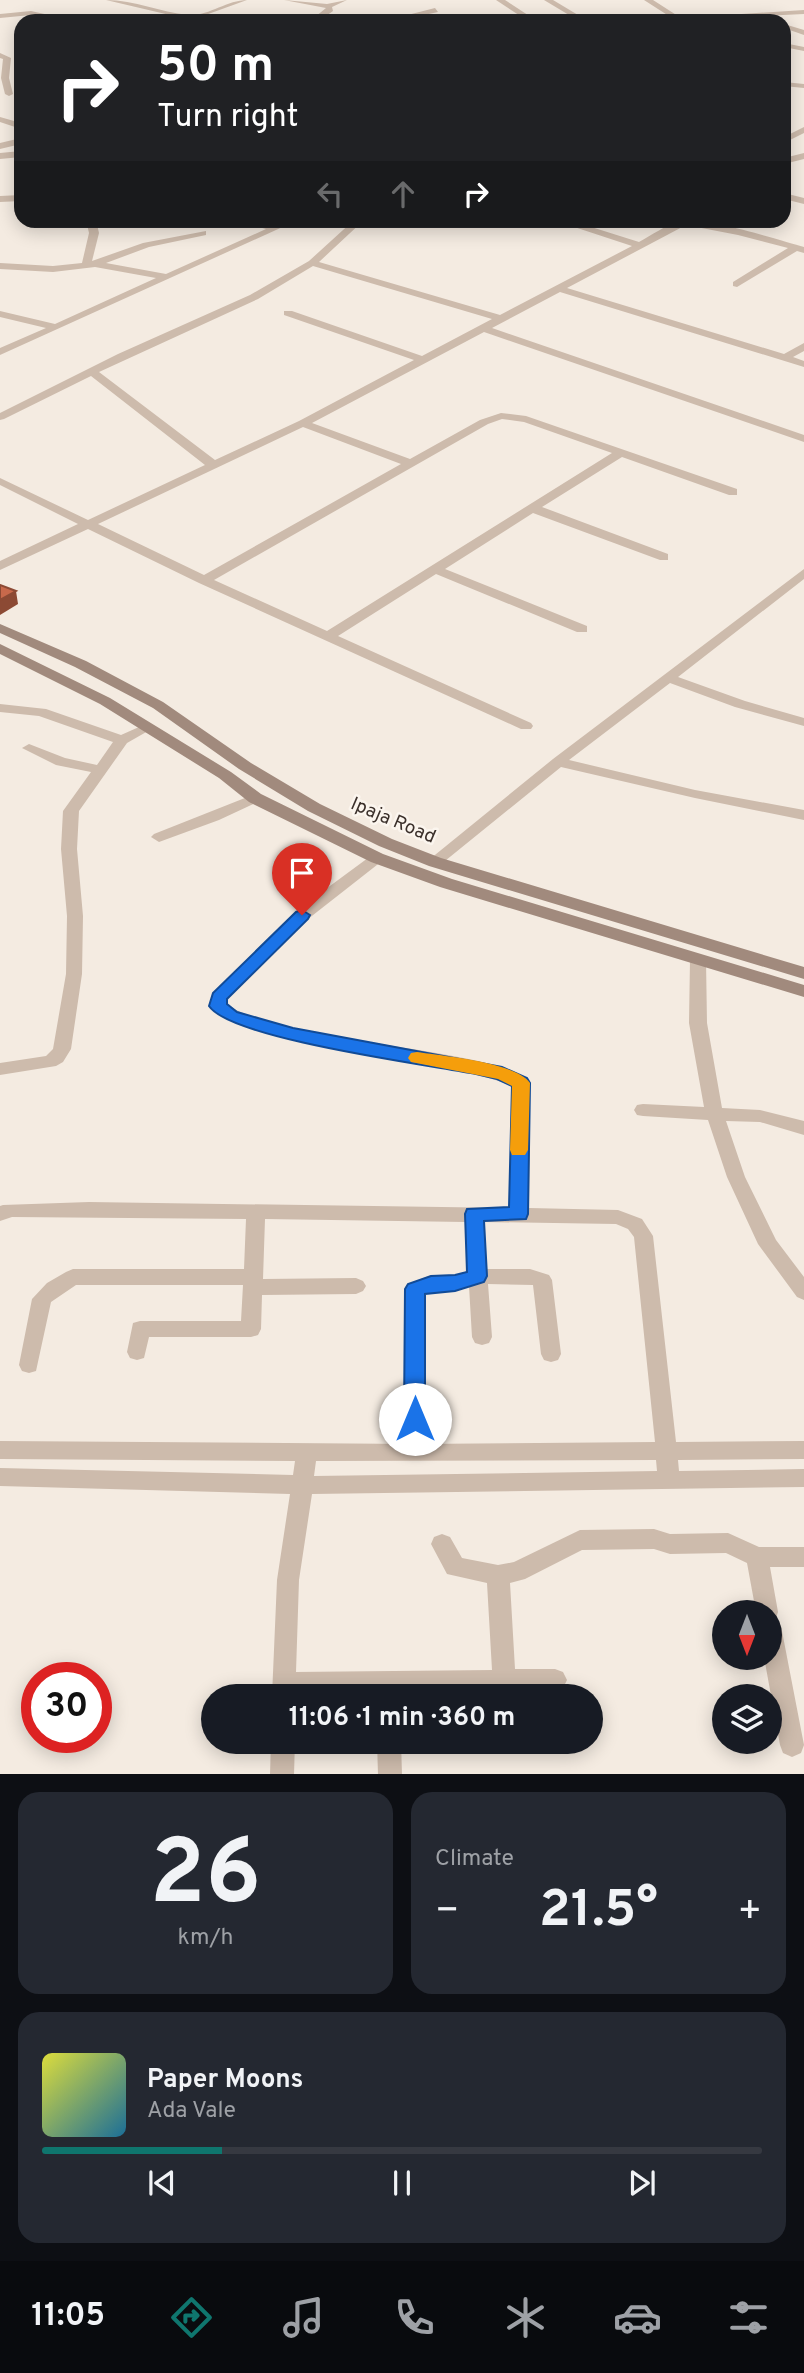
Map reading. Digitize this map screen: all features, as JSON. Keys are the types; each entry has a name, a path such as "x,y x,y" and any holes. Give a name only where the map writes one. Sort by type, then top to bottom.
{"main road":[{"name":"Ipaja Road","path":"0,628 93,670 159,706 244,766 305,803 373,837 435,862 804,973"},
{"name":"Ipaja Road","path":"0,648 87,691 225,775 255,798 377,858 435,880 804,991"}],"street":[{"path":"110,0 176,14"},
{"path":"203,14 243,0"},
{"path":"288,0 328,6 342,0"},
{"path":"500,0 522,14"},
{"path":"548,0 572,14"},
{"path":"648,0 670,14"},
{"path":"323,14 330,9 328,6"},
{"path":"418,14 435,10"},
{"path":"772,14 804,12"},
{"path":"0,55 7,58 4,69 9,94"},
{"path":"0,99 14,93"},
{"path":"90,265 92,228"},
{"path":"0,417 254,297 312,262 351,228"},
{"path":"584,228 640,245"},
{"path":"0,566 303,423 673,228"},
{"path":"724,228 799,249"},
{"path":"0,352 275,229"},
{"path":"0,266 53,269 90,265 146,245 203,233"},
{"path":"737,284 799,249"},
{"path":"312,262 500,318"},
{"path":"90,265 166,277"},
{"path":"558,288 804,364"},
{"path":"288,313 423,360"},
{"path":"0,314 57,327"},
{"path":"483,328 804,439"},
{"path":"785,358 804,346"},
{"path":"93,372 212,464"},
{"path":"204,580 497,416 526,419 733,492"},
{"path":"303,423 410,463"},
{"path":"329,636 620,453"},
{"path":"1,481 88,526 526,726"},
{"path":"533,508 664,557"},
{"path":"435,569 582,629"},
{"path":"435,862 558,762 804,573"},
{"path":"668,678 740,704 804,722"},
{"path":"0,709 41,712 122,740"},
{"path":"0,1069 50,1062 57,1058 62,1049 74,974 75,916 69,849 71,811 122,740 148,727"},
{"path":"29,748 61,762 102,770"},
{"path":"558,762 695,794 804,815"},
{"path":"159,836 214,817 255,798"},
{"path":"377,858 302,915 219,997 218,1006 231,1016 293,1034 476,1068 502,1074 521,1083 519,1214"},
{"path":"698,960 699,1036 715,1112 736,1177 768,1244 804,1292"},
{"path":"643,1110 760,1116 804,1128"},
{"path":"0,1214 10,1210 23,1210 618,1217 635,1224 643,1236 669,1479"},
{"path":"137,1352 139,1329 251,1329 256,1212"},
{"path":"474,1214 482,1337"},
{"path":"415,1419 415,1289 431,1283 455,1283 477,1276 530,1277 542,1280 551,1354"},
{"path":"29,1365 42,1299 54,1288 73,1278 356,1286"},
{"path":"0,1450 804,1450"},
{"path":"284,1684 288,1580 307,1452"},
{"path":"0,1477 304,1486 804,1478"},
{"path":"442,1544 455,1567 498,1576 517,1572 580,1541 654,1539 670,1544 728,1544 757,1557 804,1557"},
{"path":"757,1557 765,1600"},
{"path":"498,1576 504,1680"},
{"path":"778,1670 792,1745"},
{"path":"445,1684 555,1680"},
{"path":"282,1774 283,1754"},
{"path":"389,1754 390,1774"}],"building":[{"path":"0,585 16,591 0,600"}],"slow traffic":[{"path":"417,1058 502,1074 521,1083 519,1150"}],"route":[{"path":"302,915 219,997 218,1006 231,1016 293,1034 476,1068 502,1074 521,1083 519,1214 474,1214 477,1276 455,1283 431,1283 415,1289 415,1419"}]}
